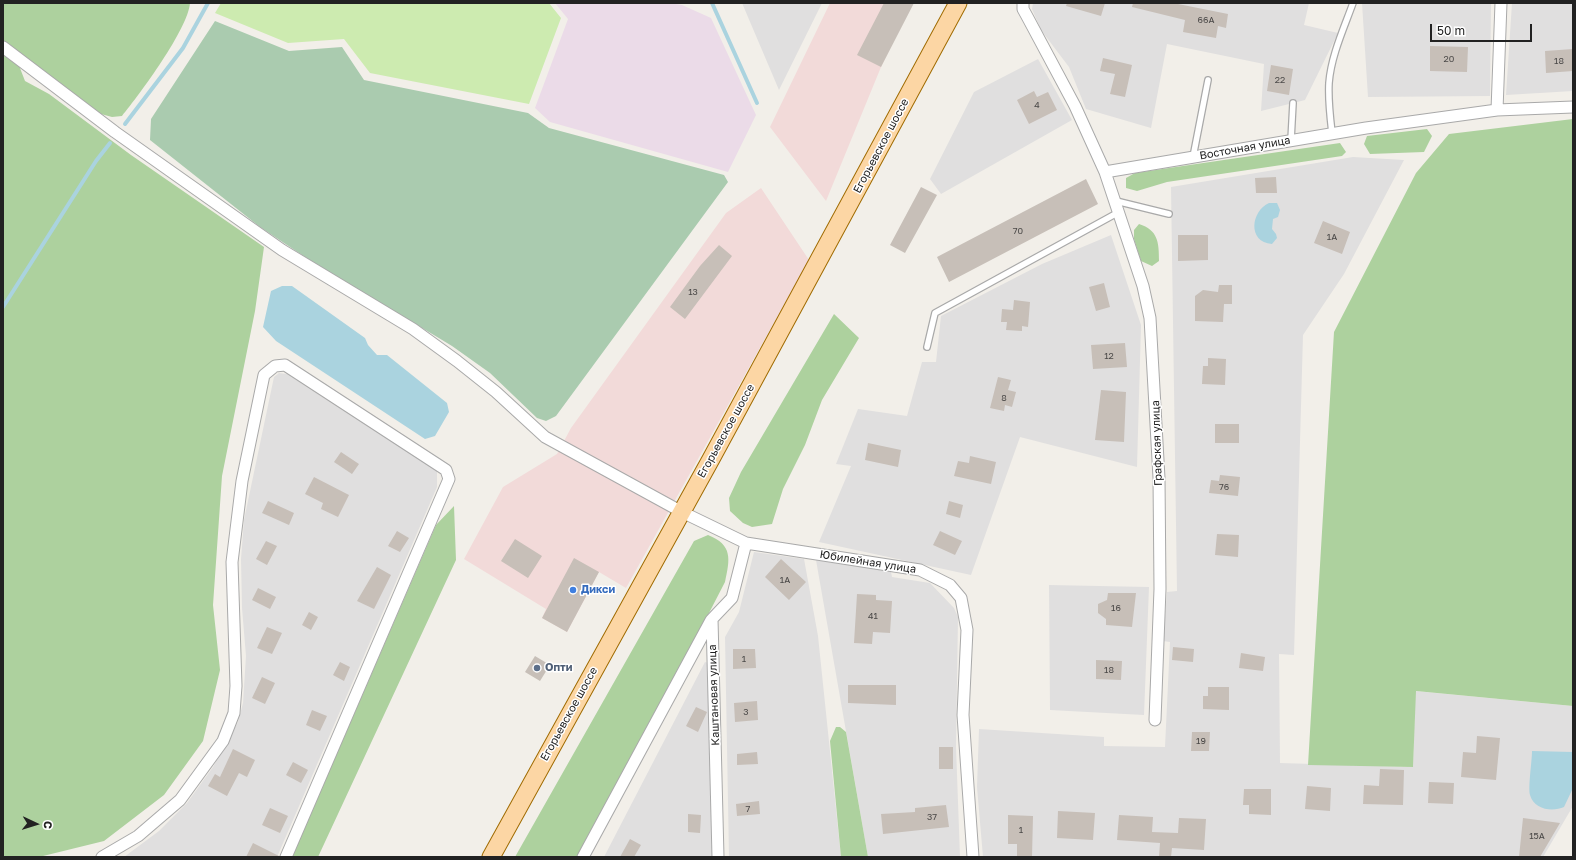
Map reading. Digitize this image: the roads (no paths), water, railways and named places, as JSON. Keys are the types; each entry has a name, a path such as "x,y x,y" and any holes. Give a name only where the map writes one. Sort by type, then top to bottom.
{"main road":[{"name":"Егорьевское шоссе","path":"491,857 682,512 958,3"}],"street":[{"path":"1023,3 1029,20 1076,106 1105,172"},
{"path":"1497,110 1501,3"},
{"name":"Юбилейная улица","path":"3,47 115,132 282,250 413,329 451,356 496,392 545,437 682,512 746,543 920,570 950,584 961,598 967,630 963,715 973,857"},
{"name":"Восточная улица","path":"1105,172 1332,133 1497,110 1573,107"},
{"name":"Графская улица","path":"1105,172 1116,201 1143,286 1150,318 1159,494 1160,589 1155,720"},
{"path":"106,857 138,836 180,800 223,740 234,713 236,686 232,562 242,481 264,375 275,366 285,365 446,470 449,479 286,857"},
{"path":"583,857 712,619 732,598 746,543"},
{"name":"Каштановая улица","path":"712,619 718,857"}],"lane":[{"path":"1332,133 1329,106 1330,82 1334,60 1354,3"},
{"path":"1193,157 1208,80"},
{"path":"1291,140 1293,103"},
{"path":"1116,201 1169,214"},
{"path":"927,347 935,313 1119,212"}],"water":[{"path":"1269,203 1277,203 1280,210 1278,217 1273,219 1272,229 1277,238 1272,244 1264,242 1258,238 1254,226 1258,212"},
{"path":"282,286 292,286 365,338 368,345 377,355 387,355 447,403 449,412 435,436 425,439 276,341 263,327 271,291"},
{"path":"1532,751 1573,752 1573,788 1564,807 1560,809 1544,808 1535,804 1532,800 1529,786"}],"waterway":[{"path":"125,124 183,48 208,3"},
{"path":"712,3 757,103"},
{"path":"3,307 96,161 110,143"}],"place":[{"name":"Дикси","path":"573,590"},
{"name":"Опти","path":"537,668"}]}
